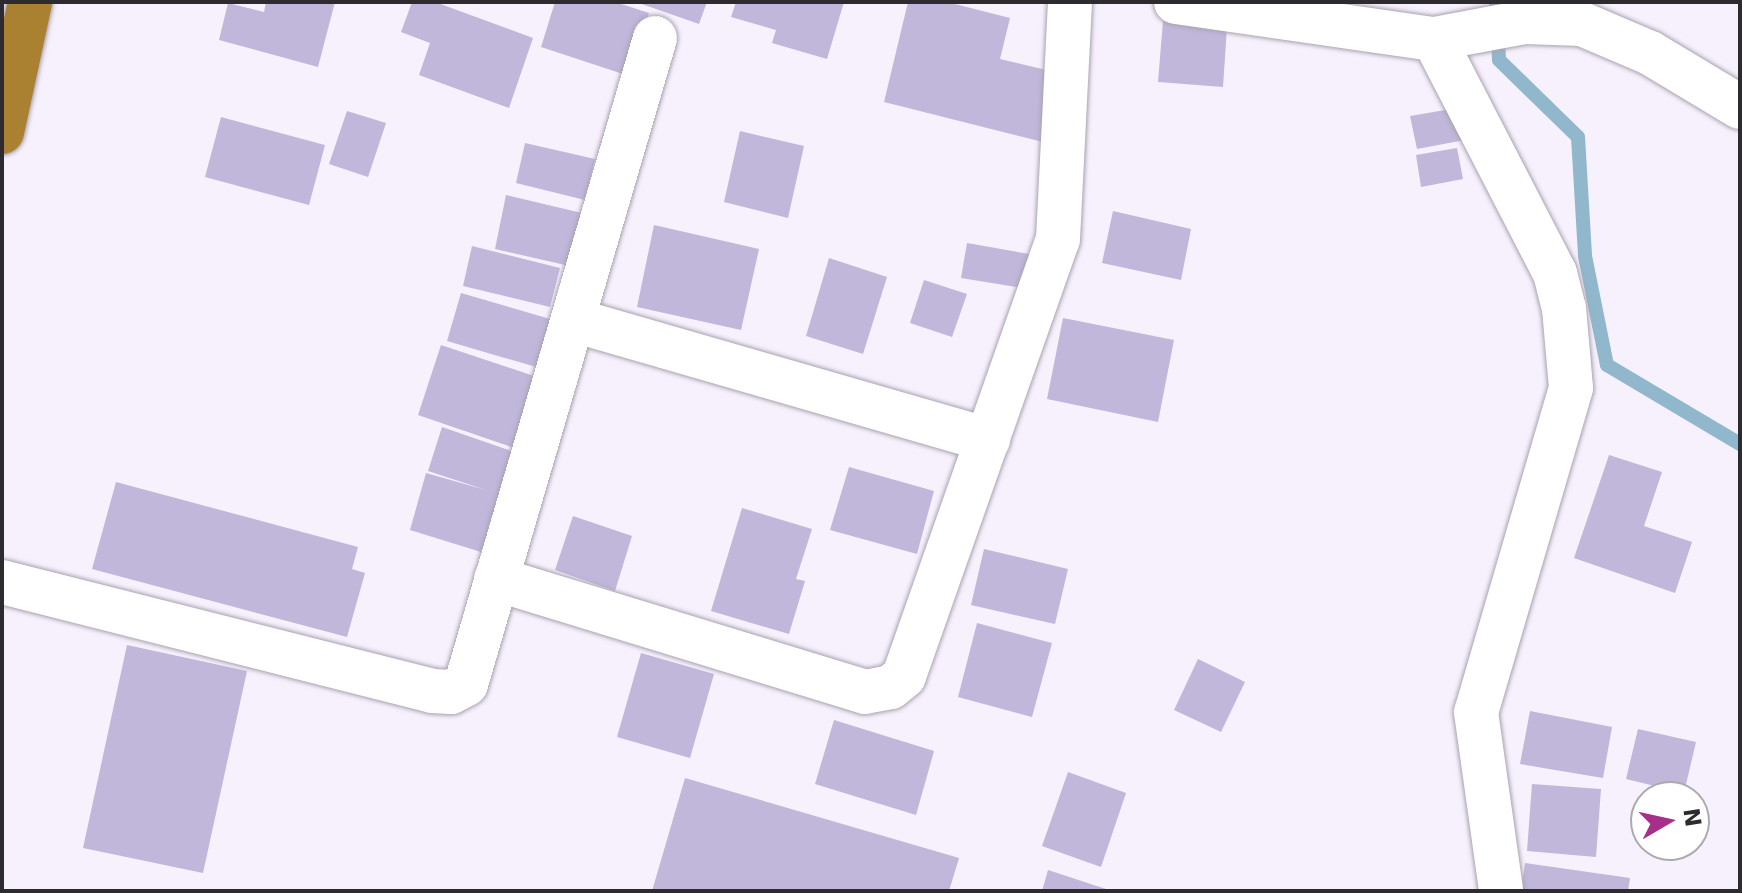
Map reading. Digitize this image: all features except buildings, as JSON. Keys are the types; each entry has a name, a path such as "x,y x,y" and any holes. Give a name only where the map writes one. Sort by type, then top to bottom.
{"highway":[{"path":"2,132 30,2"}],"street":[{"path":"496,579 865,692 880,691 904,676 1058,239 1070,2"},
{"path":"1176,2 1447,37 1582,13 1740,107"},
{"path":"1447,37 1555,273 1564,308 1571,388 1476,712 1501,891"},
{"path":"2,582 432,691 451,692 466,684 655,38"},
{"path":"573,320 988,440"}],"waterway":[{"path":"1496,2 1499,60 1578,137 1585,256 1607,365 1740,444"}]}
